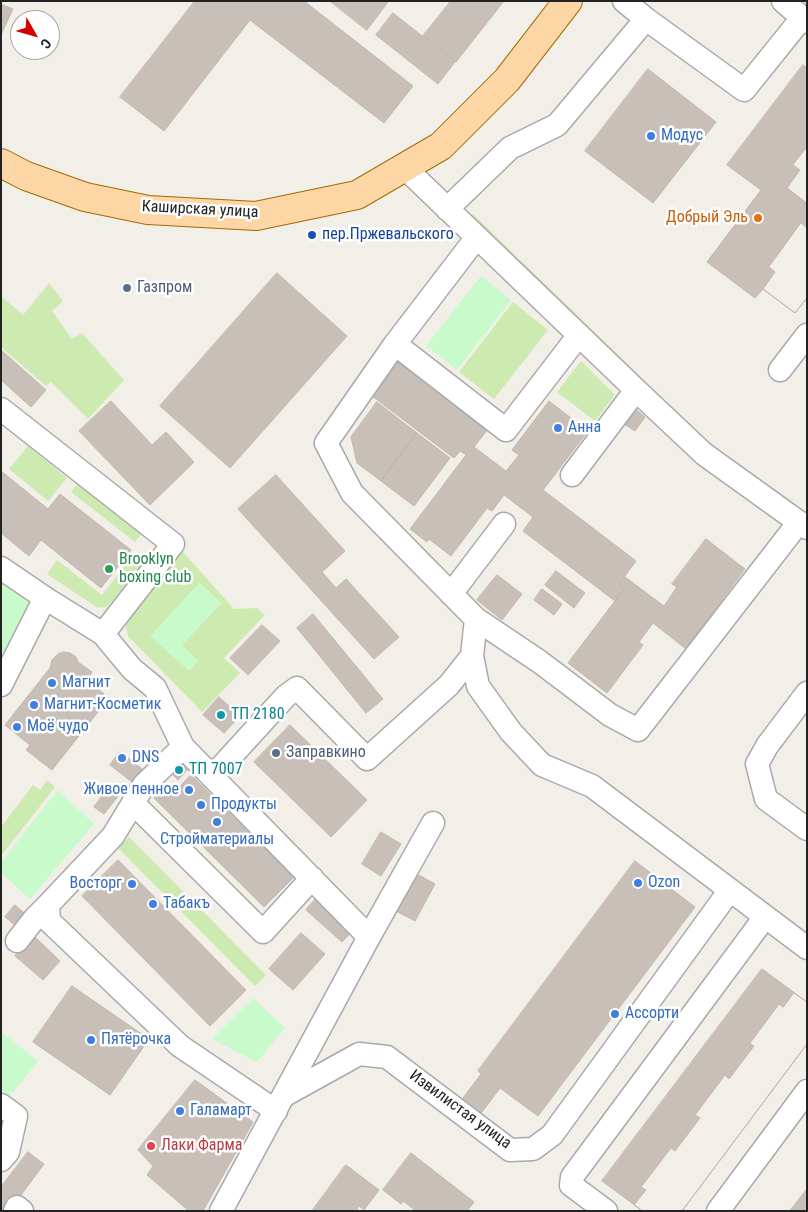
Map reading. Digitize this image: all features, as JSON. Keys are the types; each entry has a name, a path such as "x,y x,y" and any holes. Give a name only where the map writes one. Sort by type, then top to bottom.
{"main road":[{"name":"Каширская улица","path":"1,163 26,176 85,198 148,210 256,216 357,195 440,146 507,80 568,1"}],"lane":[{"path":"624,1 744,90 804,20 783,1"},
{"path":"447,209 510,148 557,125 646,19"},
{"path":"404,167 704,454 803,525 638,730 610,714 540,662 476,619 352,492 326,443 395,344 477,237"},
{"path":"395,344 506,430 580,335"},
{"path":"780,370 807,335"},
{"path":"572,475 636,390"},
{"path":"1,409 174,544 103,634"},
{"path":"452,594 504,524"},
{"path":"1,568 103,634 132,669 155,688 183,747 369,937"},
{"path":"1,685 45,598"},
{"path":"476,619 472,656 478,686 511,732 542,765 592,786 807,948"},
{"path":"212,777 286,696 297,688 367,759 449,685 472,656"},
{"path":"807,693 767,746 757,764 766,799 807,830"},
{"path":"16,941 34,918 114,836 144,785 183,747"},
{"path":"133,804 263,932 312,878"},
{"path":"221,1211 369,937 433,823"},
{"name":"Извилистая улица","path":"280,1103 358,1054 387,1057 510,1150 532,1149 552,1135 730,890"},
{"path":"48,905 49,921 180,1046 280,1103"},
{"path":"606,1211 570,1184 572,1177 765,917"},
{"path":"718,1211 807,1091"},
{"path":"1,1105 16,1116 8,1152 1,1160"},
{"path":"15,1211 18,1207 22,1211"}],"green space":[{"path":"473,214 689,424 684,430 467,223"},
{"path":"481,276 511,300 457,370 426,346"},
{"path":"49,283 63,301 52,311 72,339 82,333 124,380 88,419 51,382 46,386 1,347 1,296 23,315"},
{"path":"513,302 548,330 494,399 459,372"},
{"path":"581,361 615,395 595,421 557,392"},
{"path":"28,446 67,478 48,501 9,469"},
{"path":"79,482 142,533 135,542 71,492"},
{"path":"183,552 234,609 257,608 265,615 224,658 240,673 202,712 128,636 125,623","holes":["199,583 221,603 181,646"]},
{"path":"134,554 144,562 107,607 98,608 47,574 57,560 102,595"},
{"path":"1,580 32,600 1,660"},
{"path":"199,583 221,603 182,645 198,661 189,671 150,636"},
{"path":"47,780 55,787 1,856 1,827 33,785 40,790"},
{"path":"58,790 94,824 30,899 1,873 1,862"},
{"path":"129,837 266,975 255,986 118,848"},
{"path":"253,998 285,1028 257,1062 212,1039"},
{"path":"1,1032 38,1061 10,1096 1,1089"}],"building":[{"path":"195,1 304,1 413,86 384,123 250,20 164,131 120,97"},
{"path":"330,1 387,1 388,2 367,30"},
{"path":"451,1 504,1 456,62 423,36"},
{"path":"1,4 13,9 10,10 10,16 1,35"},
{"path":"393,13 455,62 438,84 376,35"},
{"path":"803,65 807,68 807,298 795,313 763,289 755,298 707,262 761,190 727,165"},
{"name":"Модус","path":"648,69 716,122 653,203 585,151"},
{"path":"807,147 807,203 787,188 800,170 793,165"},
{"path":"801,223 807,228 807,298 795,313 763,289 775,272 769,267"},
{"path":"277,273 347,336 230,468 160,406"},
{"path":"1,350 46,390 31,407 1,380"},
{"path":"398,362 487,430 474,447 506,471 519,455 512,450 549,401 588,431 543,490 636,561 619,584 624,589 615,601 523,531 533,517 504,495 492,511 487,508 451,556 429,539 427,542 410,529 466,455 460,451 454,458 372,396"},
{"path":"111,401 152,445 166,432 194,462 150,505 79,431"},
{"path":"377,402 417,433 381,481 357,463 351,437"},
{"path":"635,409 645,417 635,431 624,424"},
{"path":"417,433 450,458 414,506 381,481"},
{"path":"1,471 48,509 60,494 131,550 101,588 41,540 29,556 1,533"},
{"path":"276,475 345,551 322,572 336,588 346,579 399,637 374,659 238,509"},
{"path":"706,539 745,569 692,640 696,643 690,652 653,623 639,642 643,645 607,693 568,663 624,589 619,584 625,577 664,606 677,587 672,584"},
{"path":"556,571 585,593 574,608 545,585"},
{"path":"497,575 522,594 502,620 477,600"},
{"path":"542,589 562,604 554,615 534,600"},
{"path":"313,614 383,699 366,713 297,628"},
{"path":"262,625 280,641 248,675 230,658"},
{"path":"64,652 76,657 78,662 92,672 89,677 101,686 99,690 109,698 52,770 26,750 30,745 5,725 50,668 52,660 58,654"},
{"name":"ТП 2180","path":"219,697 240,716 224,733 203,715"},
{"path":"290,725 367,800 331,837 254,762"},
{"path":"120,752 142,769 132,782 110,765"},
{"name":"ТП 7007","path":"181,759 189,768 178,780 169,771"},
{"path":"191,775 294,877 264,907 154,798 169,783 176,790"},
{"path":"110,786 120,794 104,814 94,807"},
{"path":"381,832 401,844 381,876 362,864"},
{"path":"118,860 246,990 210,1026 82,896"},
{"path":"635,861 695,907 538,1116 500,1088 476,1120 457,1106 481,1074 478,1071"},
{"path":"415,873 435,884 415,921 394,910"},
{"path":"318,896 354,929 342,942 306,910"},
{"path":"15,905 30,918 20,929 5,917"},
{"path":"301,933 325,954 293,990 269,969"},
{"path":"33,935 60,961 43,980 15,956"},
{"path":"762,969 807,1002 807,1044 682,1211 639,1211 640,1209 602,1181"},
{"name":"Пятёрочка","path":"72,986 149,1039 110,1095 33,1042"},
{"path":"794,993 807,1002 807,1044 682,1211 642,1211 634,1205 646,1190 641,1187 671,1148 675,1151 700,1118 695,1115 725,1075 729,1079 754,1046 750,1043 779,1004 783,1007"},
{"path":"195,1080 253,1122 203,1211 189,1211 147,1175 153,1166 138,1150"},
{"path":"28,1152 44,1164 9,1211 1,1211 1,1187"},
{"path":"411,1153 474,1202 467,1211 416,1211 403,1201 401,1204 383,1190"},
{"path":"346,1165 379,1190 364,1210 359,1206 356,1211 312,1211"},
{"path":"807,1189 807,1211 790,1211"}],"place":[{"name":"Модус","path":"651,136"},
{"name":"Добрый Эль","path":"758,218"},
{"name":"пер.Пржевальского","path":"312,235"},
{"name":"Газпром","path":"127,288"},
{"name":"Анна","path":"558,428"},
{"name":"Brooklyn boxing club","path":"109,569"},
{"name":"Магнит","path":"52,683"},
{"name":"Магнит-Косметик","path":"34,705"},
{"name":"ТП 2180","path":"221,715"},
{"name":"Моё чудо","path":"17,727"},
{"name":"Заправкино","path":"276,753"},
{"name":"DNS","path":"122,758"},
{"name":"ТП 7007","path":"179,770"},
{"name":"Живое пенное","path":"189,790"},
{"name":"Продукты","path":"201,805"},
{"name":"Стройматериалы","path":"217,822"},
{"name":"Ozon","path":"638,883"},
{"name":"Восторг","path":"132,884"},
{"name":"Табакъ","path":"153,904"},
{"name":"Ассорти","path":"615,1014"},
{"name":"Пятёрочка","path":"91,1040"},
{"name":"Галамарт","path":"180,1111"},
{"name":"Лаки Фарма","path":"151,1146"}]}
